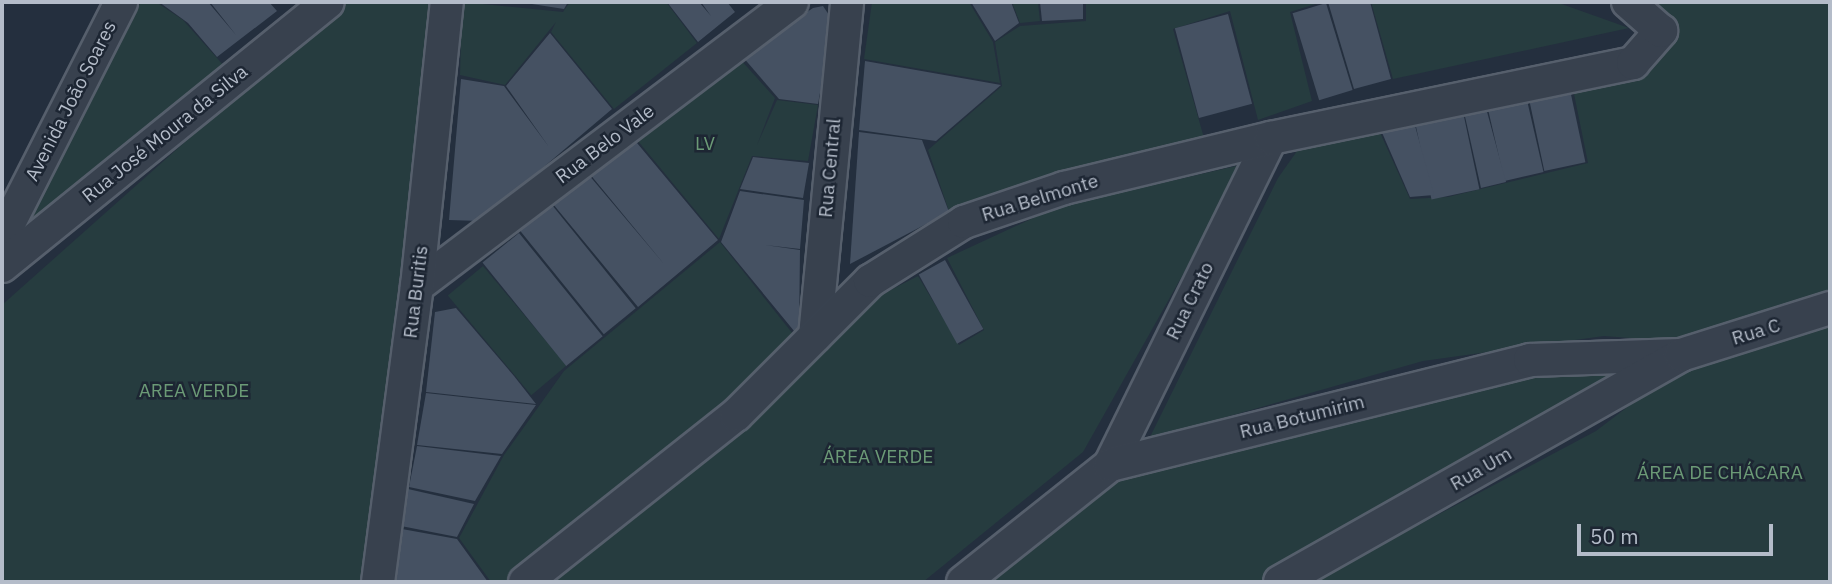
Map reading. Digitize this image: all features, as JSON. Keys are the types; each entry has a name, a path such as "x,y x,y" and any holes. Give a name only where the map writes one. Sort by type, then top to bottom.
{"street":[{"name":"Avenida João Soares","path":"2,237 121,2"},
{"name":"Rua José Moura da Silva","path":"2,266 328,2"},
{"name":"Rua Buritis","path":"378,582 418,286 447,2"},
{"name":"Rua Belo Vale","path":"418,286 792,2"},
{"name":"Rua Central","path":"815,335 847,2"},
{"name":"Rua Belmonte","path":"525,582 736,415 870,281 964,222 1064,188 1270,138 1633,63 1661,31 1628,2"},
{"name":"Rua Crato","path":"1110,465 1270,138"},
{"name":"Rua C","path":"1681,355 1830,308"},
{"name":"Rua Botumirim","path":"963,582 1110,465 1530,360 1681,355"},
{"name":"Rua Um","path":"1280,582 1681,355"}],"green space":[{"path":"141,2 156,2 183,20 225,67 28,232 20,219"},
{"name":"AREA VERDE","path":"342,2 429,2 417,136 362,582 2,582 2,305"},
{"path":"462,2 563,12 570,2 666,2 697,43 614,109 551,32 556,22 505,85 460,75"},
{"path":"872,2 969,2 993,42 1000,83 864,59"},
{"path":"1012,2 1038,2 1040,21 1020,23"},
{"path":"1086,2 1322,2 1290,12 1312,101 1258,120 1230,11 1173,29 1204,138 949,211 928,150 1002,86 995,42 1020,26 1086,21"},
{"path":"1371,2 1556,2 1629,28 1393,79"},
{"path":"1646,2 1830,2 1830,292 1681,342 1604,336 1423,361 1149,439 1278,178 1302,144 1378,128 1410,199 1448,197 1588,163 1572,84 1640,67"},
{"name":"LV","path":"740,59 775,98 757,145 777,100 818,105 808,161 752,156 719,239 633,135"},
{"name":"ÁREA VERDE","path":"1245,164 1083,452 923,582 549,582 867,302 918,276 959,345 984,330 947,258 1057,207"},
{"path":"720,242 797,339 514,582 491,582 459,538 504,455 564,371"},
{"path":"483,266 567,366 531,395 448,296"},
{"name":"ÁREA DE CHÁCARA","path":"1830,318 1830,582 1311,582 1596,431 1655,386 1277,582 978,582 1115,474 1531,369"}],"building":[{"path":"159,2 208,2 236,35 210,2 269,2 277,11 217,57 188,23"},
{"path":"519,2 568,2 564,9"},
{"path":"667,2 699,2 711,16 701,2 727,2 735,12 698,42"},
{"path":"971,2 1011,2 1019,23 995,41"},
{"path":"1040,2 1083,2 1083,19 1042,21"},
{"path":"1328,2 1370,2 1391,79 1354,89"},
{"path":"1326,3 1353,90 1319,100 1293,13"},
{"path":"823,6 833,21 818,104 779,99 742,56 813,8"},
{"path":"1228,14 1252,104 1199,118 1175,28"},
{"path":"550,33 612,109 480,221 449,220 461,79 504,86 549,147 506,86"},
{"path":"865,61 1001,85 936,141 859,130"},
{"path":"1569,85 1585,162 1544,171 1528,94"},
{"path":"1526,96 1544,172 1505,181 1487,105"},
{"path":"1486,108 1506,182 1481,188 1464,112"},
{"path":"1463,112 1479,189 1431,199 1415,122"},
{"path":"1414,122 1434,195 1410,197 1380,128"},
{"path":"859,132 922,140 949,212 850,264"},
{"path":"632,137 718,240 638,307 553,204 588,174 664,264 589,173"},
{"path":"753,157 809,163 803,198 740,189"},
{"path":"740,191 804,200 800,249 765,245 800,250 799,337 721,242"},
{"path":"552,205 636,308 604,334 520,231"},
{"path":"519,233 603,336 566,366 482,263"},
{"path":"945,260 983,329 957,344 919,275"},
{"path":"456,308 536,404 426,392 435,312"},
{"path":"426,393 536,405 502,454 417,445"},
{"path":"417,446 501,456 475,501 409,487"},
{"path":"408,489 474,504 457,537 401,526"},
{"path":"402,529 457,539 488,582 394,582"}]}
